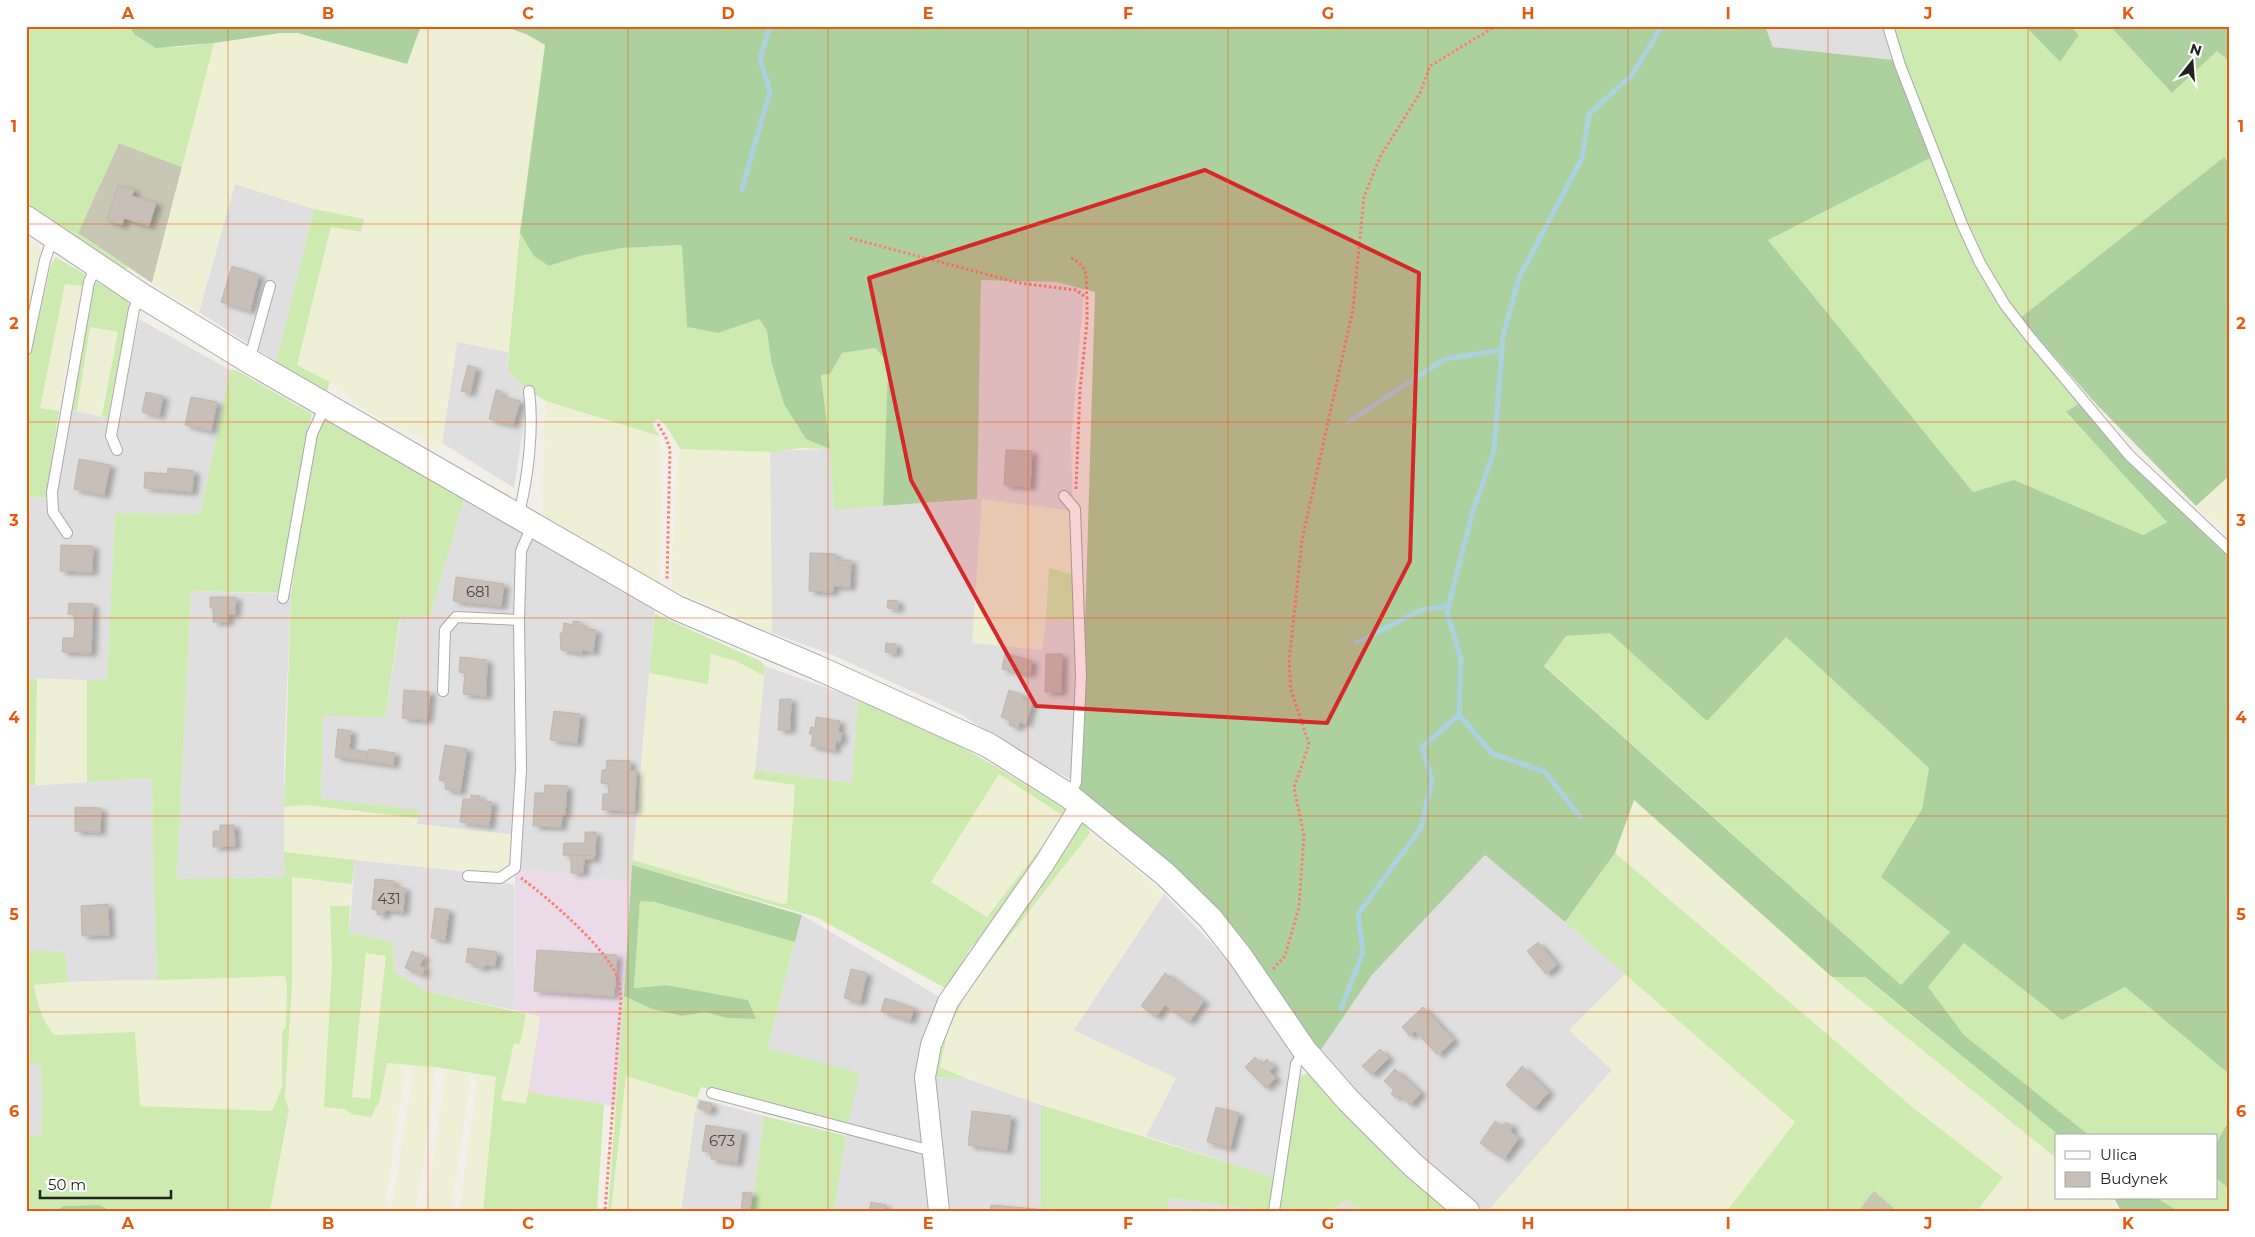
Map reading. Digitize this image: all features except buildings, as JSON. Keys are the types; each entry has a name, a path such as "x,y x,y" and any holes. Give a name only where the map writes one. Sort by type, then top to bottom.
{"street":[{"path":"26,218 141,295 249,361 525,522 665,601 903,705 988,745 1075,801 1165,874 1210,918 1305,1051 1348,1100 1414,1165 1467,1211"},
{"path":"939,1211 925,1077 931,1045 948,1002 1044,864 1075,801"}],"lane":[{"path":"1888,26 1900,65 1962,224 1980,263 2005,305 2129,455 2229,549"},
{"path":"26,350 45,260 53,237"},
{"path":"67,532 53,512 52,492 89,282 97,265"},
{"path":"249,361 270,286"},
{"path":"118,450 111,436 134,309 141,295"},
{"path":"468,876 500,878 515,868 521,770 519,620 521,551 525,522 523,496 531,412 529,391"},
{"path":"283,598 312,434 325,406"},
{"path":"1064,496 1075,510 1080,712 1075,801"},
{"path":"443,691 446,630 456,617 519,620"},
{"path":"1274,1211 1296,1064 1305,1051"},
{"path":"712,1093 932,1151"}],"path":[{"path":"1258,983 1285,956 1299,907 1304,836 1294,788 1309,744 1291,690 1289,662 1302,540 1353,309 1364,197 1380,157 1420,93 1430,66 1496,26"},
{"path":"850,238 1019,282 1076,290 1087,298"},
{"path":"1071,258 1082,264 1085,269 1087,298 1087,322 1080,390 1075,510"},
{"path":"658,424 670,449 665,601"},
{"path":"511,871 549,899 570,919 607,960 618,978 621,998 605,1211"}],"highlighted area":[{"path":"1205,170 1419,273 1410,561 1327,723 1036,706 911,480 869,278"}],"shaded area":[{"path":"421,26 502,26 526,34 545,45 520,233 508,352 457,342 442,443 435,449 417,434 406,432 358,406 330,382 297,365 332,226 361,232 364,219 314,209 235,184 199,312 152,283 214,43 280,33 298,33 364,53 408,60"},
{"path":"1765,26 1884,26 1894,60 1773,47"},
{"path":"119,143 182,167 152,283 78,233"},
{"path":"235,184 314,209 277,362 199,312"},
{"path":"26,238 44,251 26,327"},
{"path":"981,279 1056,282 1084,289 1071,441 1073,511 972,642 1042,650 1046,617 1079,622 1076,782 1020,754 961,714 833,655 772,633 770,451 830,449 834,510 976,499"},
{"path":"65,284 82,286 59,411 39,408"},
{"path":"139,319 230,370 200,515 115,513 107,681 26,678 26,497 52,499 70,410 118,420"},
{"path":"90,326 119,332 102,416 77,411"},
{"path":"457,342 508,352 507,370 529,391 514,488 442,443"},
{"path":"546,401 659,436 661,494 659,584 542,514"},
{"path":"705,448 770,451 772,633 671,588 678,454 681,449"},
{"path":"2229,476 2229,536 2196,506"},
{"path":"467,489 656,596 631,882 515,868 517,835 417,824 321,799 323,714 385,718 401,616 430,616"},
{"path":"982,499 1073,511 1072,574 1049,568 1042,650 972,643"},
{"path":"191,591 291,594 284,758 285,877 177,880"},
{"path":"710,654 736,661 764,676 753,779 795,785 787,903 782,904 633,860 649,673 707,684"},
{"path":"765,666 858,699 852,783 755,770"},
{"path":"37,679 87,680 87,782 35,785"},
{"path":"999,774 1062,815 1053,832 987,917 931,881"},
{"path":"152,778 157,980 68,982 65,952 26,950 26,786"},
{"path":"1633,800 1832,977 2055,1157 2055,1200 2110,1200 2121,1211 1977,1211 2002,1177 1917,1111 1615,853"},
{"path":"306,805 418,818 417,824 512,835 509,862 503,871 495,873 284,852 284,807"},
{"path":"1090,833 1117,853 1164,894 1073,1030 1176,1078 1146,1136 1041,1105 940,1067 947,1033 967,991"},
{"path":"1485,855 1626,973 1569,1030 1612,1070 1488,1211 1467,1211 1314,1061 1372,975"},
{"path":"355,860 461,871 514,885 514,1010 425,991 394,972 393,942 349,933"},
{"path":"515,868 631,882 624,1015 615,1108 604,1104 528,1092 540,1017 514,1010"},
{"path":"291,877 352,884 350,906 330,906 332,964 324,1107 344,1109 352,1114 380,1100 387,1063 406,1065 384,1211 270,1211 290,1105 285,1098 292,984"},
{"path":"1164,894 1240,973 1305,1051 1296,1064 1278,1179 1146,1136 1176,1078 1073,1031"},
{"path":"802,915 948,1002 926,1077 968,1079 1041,1105 1041,1211 834,1211 847,1130 768,1048"},
{"path":"366,952 386,955 370,1099 352,1098"},
{"path":"1626,973 1796,1122 1727,1211 1488,1211 1612,1070 1569,1030"},
{"path":"285,976 287,986 286,1027 282,1032 282,1087 272,1111 140,1106 135,1032 54,1035 45,1024 37,1003 34,985 68,982"},
{"path":"26,978 30,1032 29,1064 41,1065 42,1137 26,1134"},
{"path":"526,1014 540,1016 526,1104 501,1100 514,1042 520,1044"},
{"path":"414,1064 435,1067 423,1164 415,1211 392,1211"},
{"path":"446,1070 471,1074 451,1211 426,1211"},
{"path":"478,1074 497,1077 483,1211 460,1211"},
{"path":"626,1076 697,1098 681,1211 611,1211"},
{"path":"697,1098 764,1116 752,1211 681,1211"},
{"path":"1874,1190 1897,1211 1858,1211"},
{"path":"1168,1198 1269,1211 1167,1211"},
{"path":"1349,1200 1360,1211 1329,1211"}],"green space":[{"path":"26,26 129,26 137,36 156,46 178,47 214,43 182,167 119,143 78,233 128,267 124,274 26,207"},
{"path":"129,26 421,26 407,64 298,33 280,33 214,43 156,48 135,35"},
{"path":"502,26 1765,26 1773,47 1894,60 1930,158 1768,240 1973,492 2014,480 2143,535 2167,522 2066,412 2080,403 2149,480 2229,556 2229,1074 2125,987 2062,1020 1964,943 1928,987 1964,1035 2088,1134 2058,1134 1865,977 1832,977 1634,800 1615,853 1565,922 1485,855 1372,975 1319,1053 1080,793 1095,292 1056,282 981,280 977,499 883,506 888,367 885,359 875,348 842,353 830,374 821,375 830,449 806,439 784,404 771,361 767,331 759,319 718,333 687,327 682,245 622,248 580,256 549,266 534,256 520,233 545,45 526,34","holes":["1610,633 1707,721 1786,637 1929,768 1922,809 1881,877 1950,932 1901,985 1544,666 1566,636"]},
{"path":"1891,26 2025,26 2060,62 2079,35 2070,26 2110,26 2172,93 2217,51 2229,61 2229,164 2224,157 2020,318 1986,265 1932,142"},
{"path":"2025,26 2070,26 2079,35 2060,62"},
{"path":"2110,26 2229,26 2229,61 2217,51 2172,93"},
{"path":"2224,157 2229,164 2229,476 2196,506 2097,405 2020,318"},
{"path":"1930,158 1975,260 2080,403 2066,413 2168,521 2143,535 2014,481 1973,492 1768,240"},
{"path":"314,209 364,219 361,232 331,227 297,365 330,382 325,397 275,367"},
{"path":"520,233 534,255 549,266 580,256 622,248 683,245 687,327 718,333 759,319 767,331 771,361 796,423 806,439 830,449 801,448 775,452 681,449 665,425 658,419 652,423 659,436 546,401 529,391 507,370"},
{"path":"55,257 86,275 82,286 65,284 40,408 59,411 46,498 26,497 26,375 50,268"},
{"path":"95,281 126,299 130,306 108,418 102,416 118,332 90,327 77,411 70,410 91,288"},
{"path":"875,348 885,359 888,367 883,506 834,510 830,449 821,375 830,374 842,353"},
{"path":"230,370 236,370 312,414 279,593 191,591 177,879 285,877 284,852 355,860 352,884 292,877 292,984 285,1098 289,1110 270,1211 112,1211 99,1205 63,1206 56,1211 26,1211 26,1134 42,1137 41,1065 29,1064 30,1032 26,950 65,952 68,982 34,985 41,1012 46,1024 54,1035 135,1032 140,1106 272,1111 282,1087 282,1032 286,1027 287,986 285,976 157,980 152,778 87,782 87,680 107,680 115,513 200,514"},
{"path":"326,416 465,496 430,616 400,617 385,718 323,715 321,799 419,810 418,818 306,805 284,807 291,594 310,461 320,424"},
{"path":"1049,568 1072,574 1075,621 1046,617"},
{"path":"655,614 760,661 765,666 764,676 736,661 711,654 708,684 649,673"},
{"path":"1610,632 1707,720 1786,637 1929,768 1922,809 1882,877 1950,932 1901,985 1544,665 1566,636"},
{"path":"26,678 37,679 35,785 26,786"},
{"path":"858,699 885,709 938,734 1065,809 1062,815 999,774 931,882 987,917 1053,832 989,932 971,947 947,989 816,917 632,865 633,860 782,904 787,903 795,785 753,779 755,770 852,783"},
{"path":"1084,821 1090,833 967,991 947,1033 940,1067 968,1079 933,1077 936,1057 953,1007 1079,824"},
{"path":"1615,853 1917,1111 2003,1177 1977,1211 1897,1211 1874,1191 1858,1211 1727,1211 1795,1122 1565,922"},
{"path":"632,865 802,915 795,942 654,902 640,901 634,988 666,985 748,1000 756,1019 727,1018 705,1012 682,1016 652,1009 624,996"},
{"path":"640,900 795,942 768,1048 860,1073 847,1127 701,1087 697,1098 626,1076 611,1211 608,1211 624,996 652,1009 682,1016 705,1012 727,1018 756,1019 697,991 666,985 634,988"},
{"path":"330,906 350,906 349,933 393,942 394,972 425,991 526,1014 520,1044 514,1043 501,1100 526,1104 528,1092 604,1104 597,1211 483,1211 496,1077 435,1067 387,1063 380,1100 371,1117 352,1114 344,1109 324,1107 332,964","holes":["366,953 386,956 370,1099 352,1097"]},
{"path":"1964,943 2062,1020 2125,987 2229,1074 2229,1121 2218,1140 2218,1134 2088,1134 1964,1035 1927,987"},
{"path":"1832,977 1864,977 2058,1134 2055,1134 2055,1157"},
{"path":"1308,1073 1313,1074 1455,1211 1360,1211 1348,1200 1329,1211 1278,1211 1297,1087 1301,1076"},
{"path":"1041,1105 1274,1177 1269,1211 1169,1198 1167,1211 1041,1211"},
{"path":"764,1116 846,1136 834,1211 752,1211"},
{"path":"2229,1121 2229,1189 2218,1180 2218,1140"},
{"path":"2218,1180 2229,1189 2229,1211 2178,1211 2160,1200 2218,1200"},
{"path":"2115,1200 2160,1200 2178,1211 2121,1211"},
{"path":"99,1205 112,1211 56,1211 63,1206"}],"waterway":[{"path":"742,189 770,91 760,59 770,26"},
{"path":"1341,1009 1363,952 1358,914 1421,828 1432,780 1422,747 1459,715 1461,659 1447,612 1472,514 1494,451 1503,336 1519,278 1582,158 1589,114 1632,75 1662,26"},
{"path":"1348,422 1445,359 1502,350"},
{"path":"1356,643 1421,610 1448,606"},
{"path":"1459,715 1493,754 1545,772 1580,817"}]}
